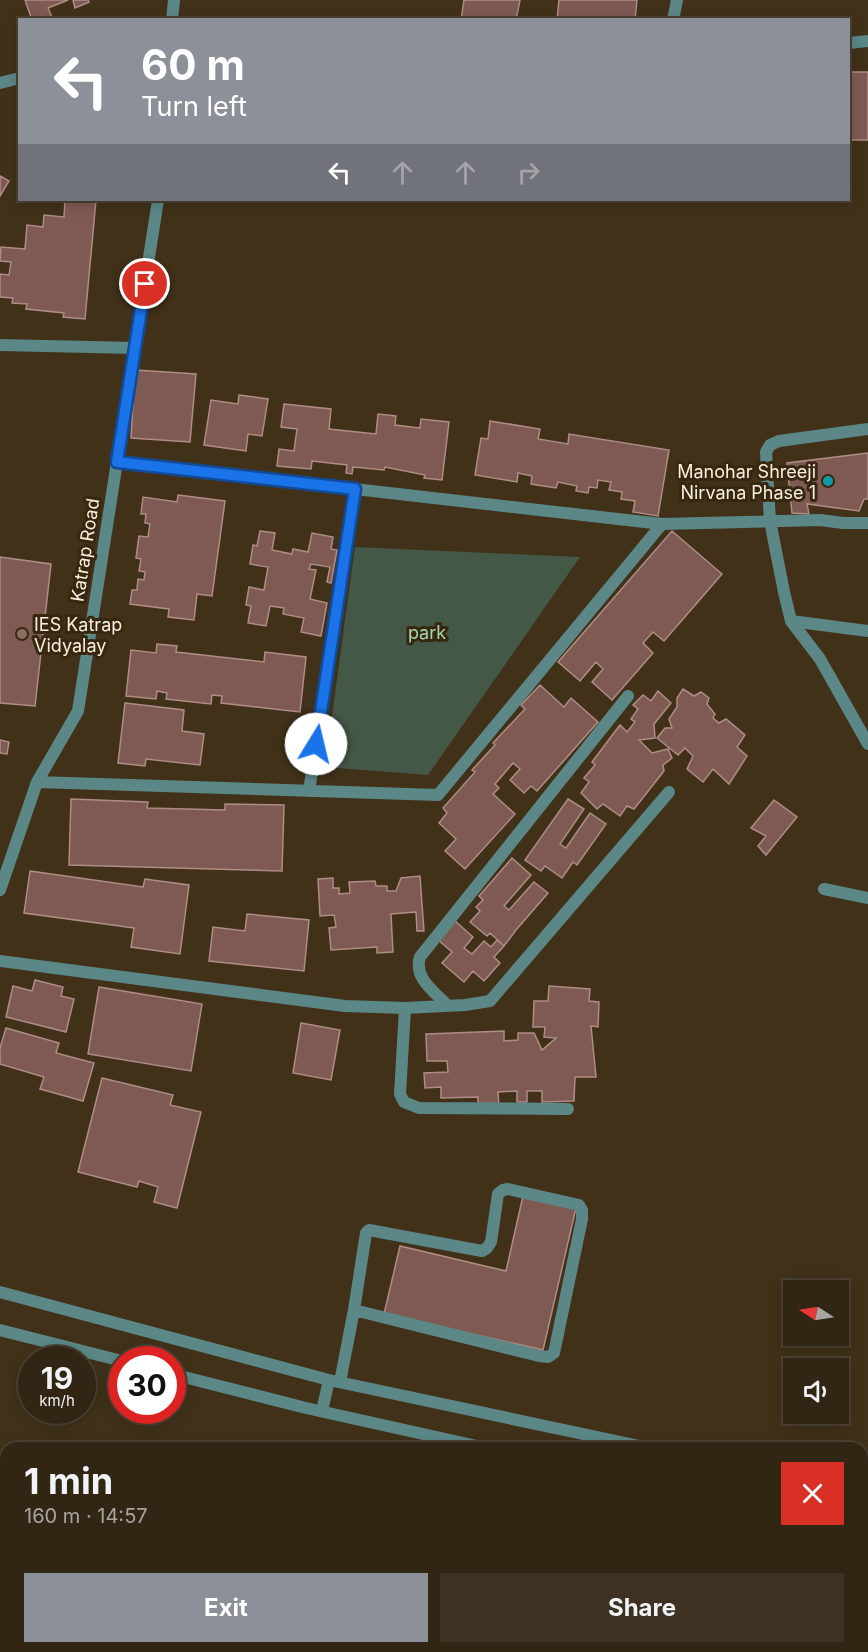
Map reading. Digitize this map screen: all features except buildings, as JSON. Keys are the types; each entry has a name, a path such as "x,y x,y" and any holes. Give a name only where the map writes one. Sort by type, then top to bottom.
{"street":[{"path":"172,18 174,0"},
{"path":"673,18 677,0"},
{"path":"850,43 868,41"},
{"path":"0,83 18,78"},
{"name":"Katrap Road","path":"0,890 37,782 78,711 158,201"},
{"path":"0,345 135,348"},
{"path":"868,429 779,441 770,445 766,452 770,521 792,621 820,658 868,744"},
{"path":"117,462 662,524 820,520 868,523"},
{"path":"309,790 355,489"},
{"path":"37,782 438,795 662,524"},
{"path":"792,621 868,632"},
{"path":"448,1006 422,978 418,964 420,957 627,696"},
{"path":"0,962 345,1006 405,1008 448,1006 490,1000 669,792"},
{"path":"824,890 868,898"},
{"path":"405,1008 400,1094 404,1102 419,1108 568,1110"},
{"path":"322,1411 334,1381 354,1310 366,1233 369,1230 482,1251 491,1242 498,1194 503,1190 508,1189 579,1205 582,1210 555,1353 548,1357 354,1310"},
{"path":"0,1292 334,1381 622,1442"},
{"path":"0,1330 108,1357"},
{"path":"186,1377 459,1442"}],"green space":[{"name":"park","path":"355,547 580,557 428,775 325,767"}],"place":[{"name":"Manohar Shreeji Nirvana Phase 1","path":"828,481"},
{"name":"IES Katrap Vidyalay","path":"22,634"}],"route":[{"path":"145,284 117,462 355,489 316,744"}]}
